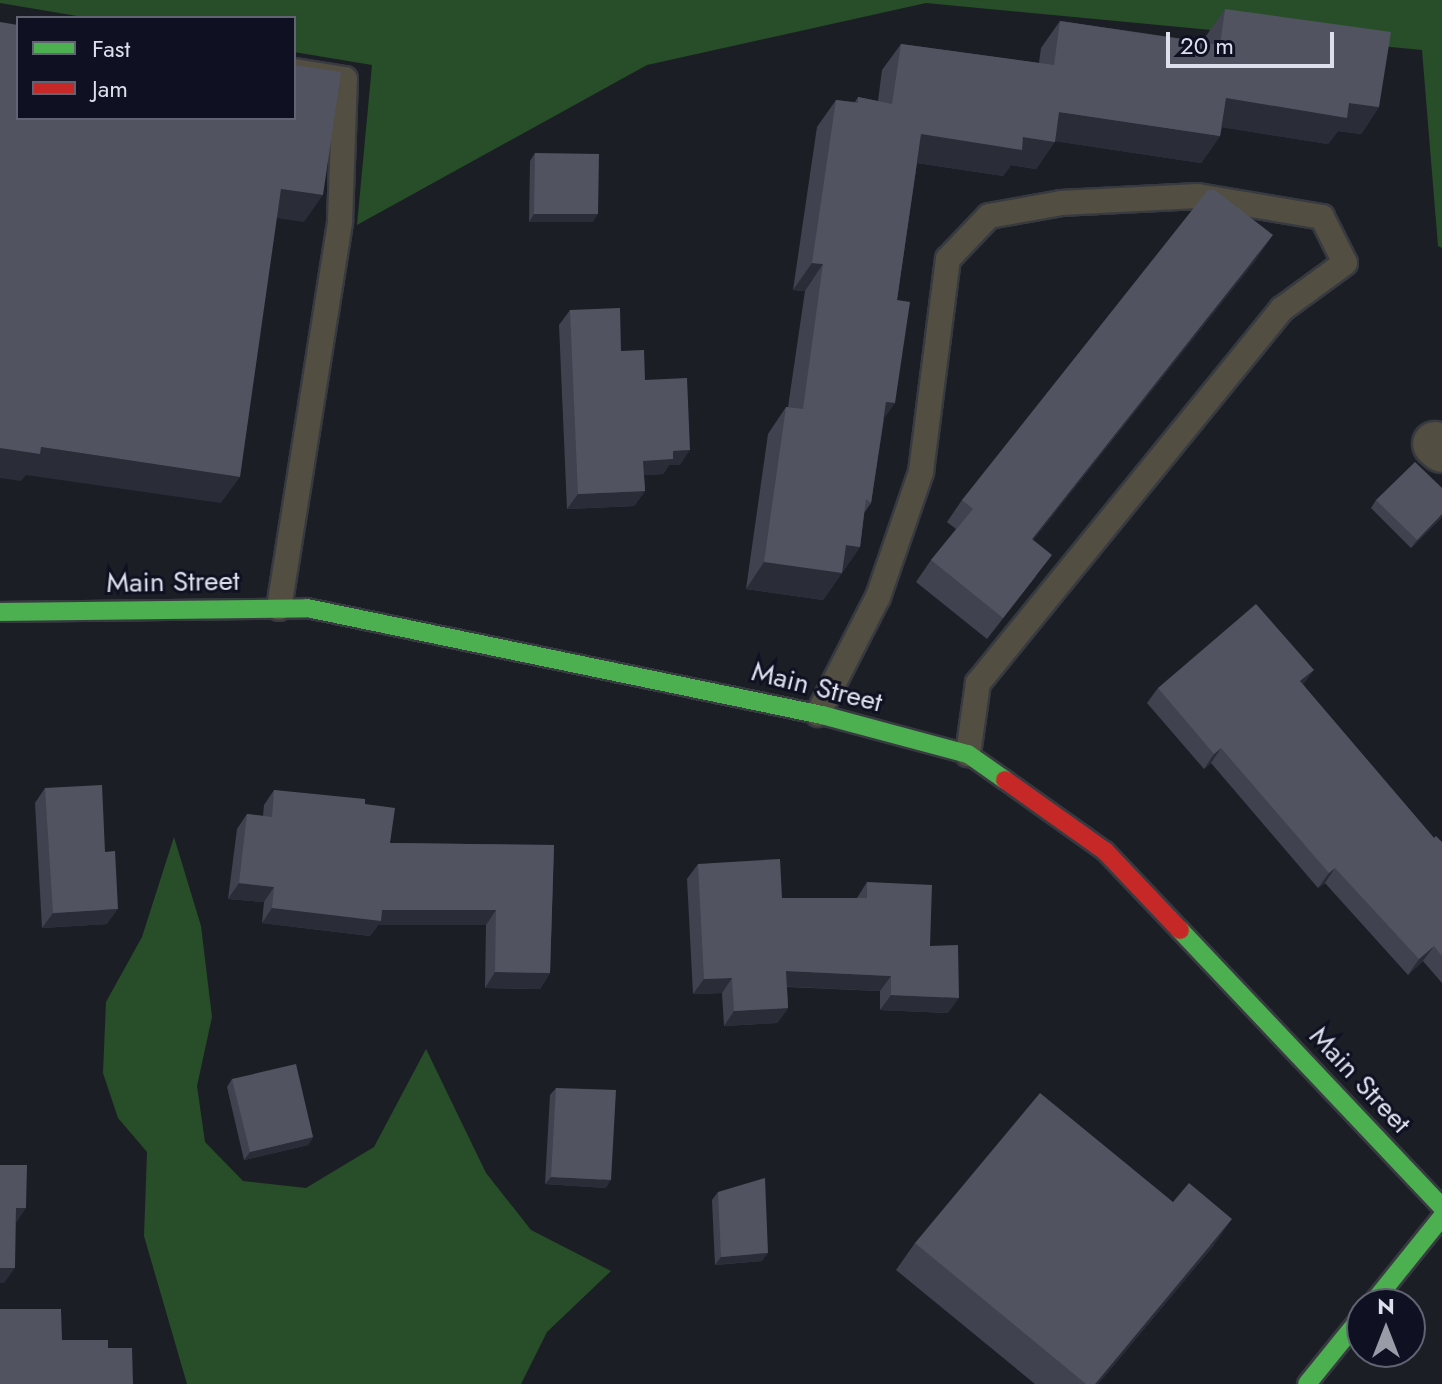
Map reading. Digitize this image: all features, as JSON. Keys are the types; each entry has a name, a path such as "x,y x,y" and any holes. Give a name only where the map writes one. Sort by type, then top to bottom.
{"main road":[{"name":"Main Street","path":"0,612 307,608 818,714 968,754 1105,851 1442,1207"},
{"path":"1385,1288 1442,1217"},
{"path":"1307,1384 1346,1336"}],"lane":[{"path":"279,608 340,221 345,79 296,71"},
{"path":"818,714 878,597 921,472 948,259 989,216 1061,203 1198,196 1322,217 1345,263 1282,309 978,683 968,754"}],"green space":[{"path":"0,0 1442,0 1442,248 1438,246 1422,50 926,3 647,65 357,225 372,65 296,52 296,16 77,16 0,3"},
{"path":"174,837 201,926 212,1017 197,1086 205,1142 243,1181 306,1188 374,1147 426,1049 486,1173 531,1230 611,1271 547,1332 521,1384 187,1384 144,1236 147,1152 118,1118 103,1073 106,1002 142,937"}],"building":[{"path":"1225,9 1391,32 1379,107 1349,103 1347,118 1226,98 1220,136 1059,112 1055,142 1023,137 1022,150 921,134 897,300 910,302 895,403 886,402 871,503 866,499 860,547 846,545 842,573 764,562 786,407 803,409 823,264 812,263 836,100 858,103 858,97 892,104 901,44 1054,65 1060,21 1220,45"},
{"path":"0,22 16,25 16,120 296,120 296,65 341,72 323,195 281,189 240,477 41,447 40,454 0,448"},
{"path":"535,153 599,154 598,214 534,214"},
{"path":"1208,190 1215,190 1273,235 1032,539 1052,555 1003,618 931,560 973,509 962,500"},
{"path":"620,308 621,351 644,350 645,380 687,378 690,450 673,451 673,459 643,461 645,491 578,494 570,310"},
{"path":"1415,462 1442,488 1442,514 1417,540 1376,500"},
{"path":"1256,604 1314,670 1300,681 1434,838 1436,836 1442,842 1442,956 1434,946 1419,959 1335,868 1329,873 1221,748 1214,754 1158,688"},
{"path":"102,785 105,852 115,851 118,909 53,913 45,788"},
{"path":"274,790 365,799 365,804 395,808 390,843 554,845 550,973 495,972 496,910 382,910 381,921 272,908 274,887 239,883 247,814 272,817"},
{"path":"780,859 782,898 867,898 867,882 932,885 930,946 958,945 959,998 891,995 891,976 786,971 788,1008 734,1011 732,978 704,979 698,864"},
{"path":"296,1064 313,1137 250,1152 232,1079"},
{"path":"556,1088 616,1090 611,1180 551,1177"},
{"path":"1040,1093 1173,1202 1189,1183 1232,1219 1095,1384 1086,1384 915,1243"},
{"path":"0,1165 27,1165 26,1208 16,1208 15,1268 0,1268"},
{"path":"765,1178 768,1253 721,1257 718,1192"},
{"path":"0,1309 61,1309 62,1340 108,1340 108,1348 132,1348 133,1384 0,1384"}],"traffic: fast":[{"path":"0,612 307,608 822,715 968,754 1005,780"},
{"path":"1180,930 1442,1207"},
{"path":"1385,1288 1442,1217"},
{"path":"1307,1384 1346,1336"}],"traffic: jam":[{"path":"1005,780 1105,851 1180,930"}]}
